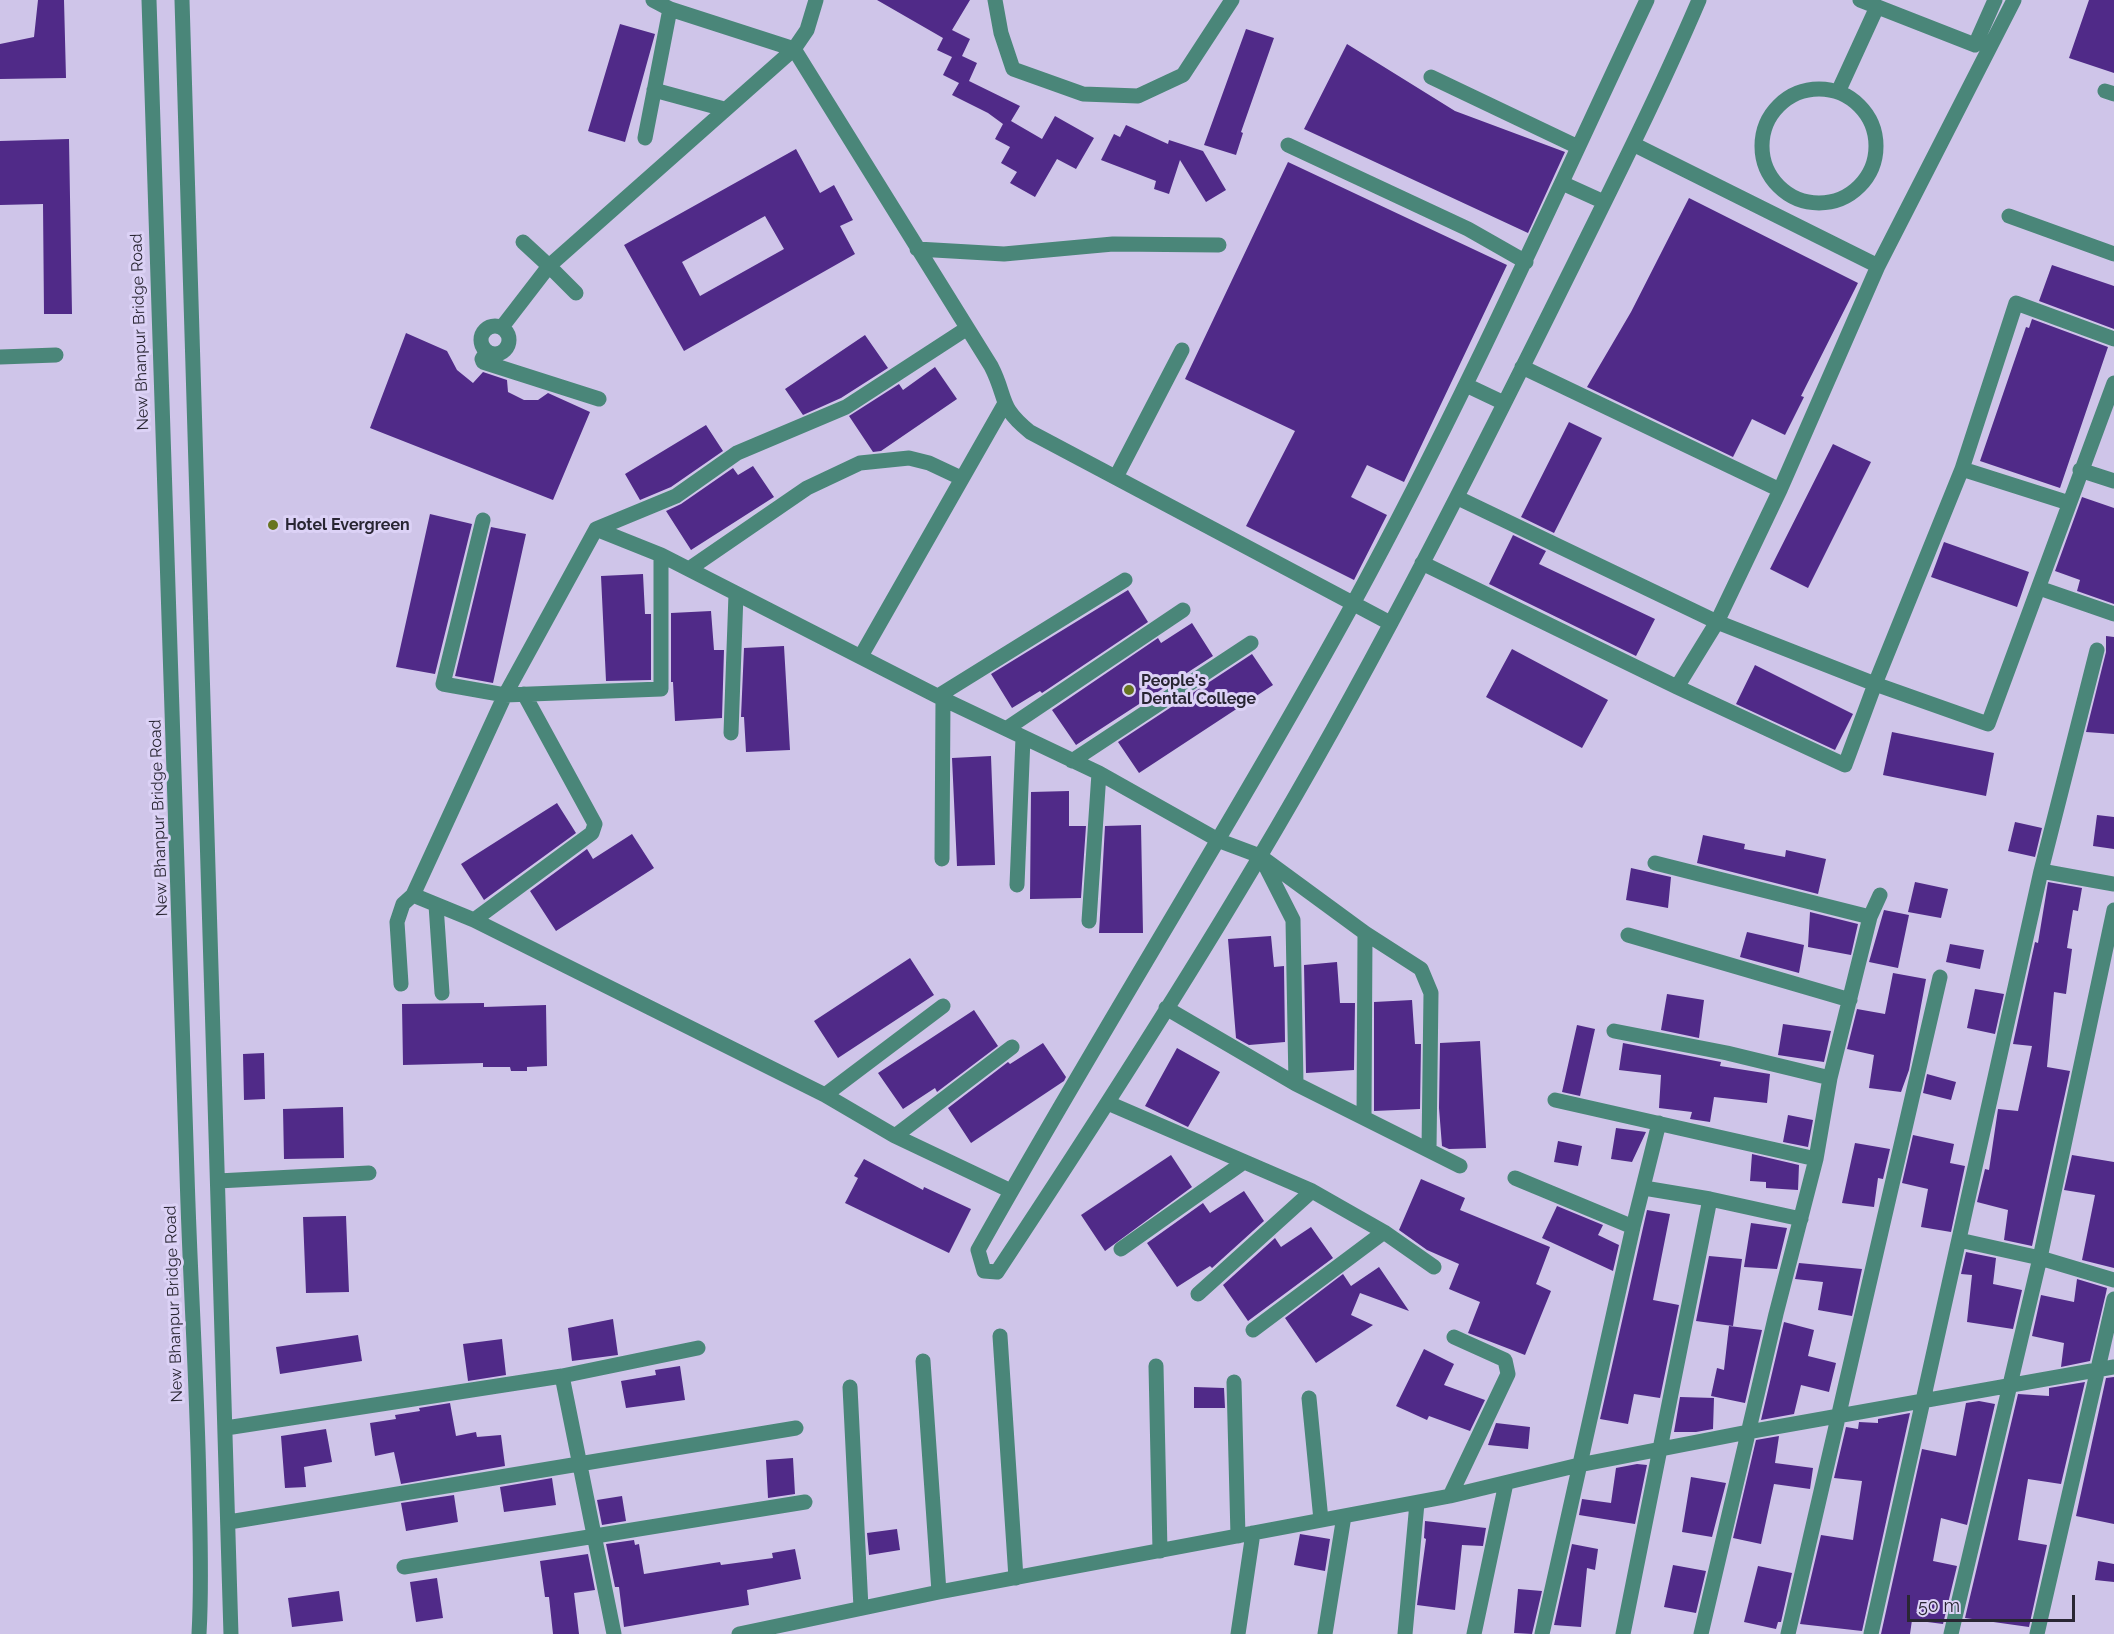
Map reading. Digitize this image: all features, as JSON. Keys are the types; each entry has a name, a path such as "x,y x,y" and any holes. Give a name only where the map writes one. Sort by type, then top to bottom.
{"street":[{"name":"New Bhanpur Bridge Road","path":"149,0 156,306 174,710 188,1222 202,1582 198,1634"},
{"path":"182,0 231,1634"},
{"path":"653,0 670,9 794,49 998,379 1004,405 1012,417 1030,432 1390,623"},
{"path":"599,399 483,362 482,359 487,351 501,353 508,346 509,338 501,327 549,266 794,49 807,30 816,0"},
{"path":"995,0 1001,33 1013,69 1083,94 1138,96 1183,75 1232,0"},
{"path":"1647,0 1526,262 1432,454 1353,603 1220,841 978,1250 984,1271 997,1272 1108,1103 1260,856 1458,498 1664,81 1699,0"},
{"path":"1860,0 1975,45 1995,0"},
{"path":"1677,687 1718,622 1780,490 1878,266 2014,0"},
{"path":"1838,92 1877,7"},
{"path":"645,138 670,9"},
{"path":"1431,77 1578,147"},
{"path":"1815,89 1838,92 1852,99 1866,113 1875,130 1876,150 1872,168 1862,185 1847,196 1830,202 1811,203 1794,198 1779,187 1765,164 1762,137 1768,119 1779,105 1796,94 1815,89"},
{"path":"654,90 724,109"},
{"path":"1633,144 1878,266"},
{"path":"1288,145 1468,229 1526,262"},
{"path":"1562,183 1604,202"},
{"path":"2009,216 2114,254"},
{"path":"523,242 576,293"},
{"path":"917,249 1004,254 1113,244 1219,245"},
{"path":"1422,563 1677,687 1845,765 1875,684 1962,469 2016,303 2114,339"},
{"path":"401,984 397,922 403,904 413,895 505,695 596,529 676,496 736,453 846,407 966,329"},
{"path":"1116,477 1182,350"},
{"path":"0,357 56,355"},
{"path":"1522,367 1780,490"},
{"path":"1458,498 1718,622 1875,684 1988,724 2114,383"},
{"path":"1466,385 1504,403"},
{"path":"861,656 1004,405"},
{"path":"689,569 807,488 860,463 909,458 929,463 961,478"},
{"path":"1962,469 2069,502"},
{"path":"2080,470 2114,481"},
{"path":"483,520 442,684 505,695 661,689 661,555"},
{"path":"596,529 661,555 940,698 1098,773 1220,841 1260,856 1365,933 1421,969 1431,993 1429,1149"},
{"path":"940,698 1125,580"},
{"path":"2039,588 2114,614"},
{"path":"731,733 736,594"},
{"path":"1006,729 1183,610"},
{"path":"1072,761 1251,643"},
{"path":"1871,1634 2040,871 2097,650"},
{"path":"474,920 592,833 596,824 524,694"},
{"path":"940,698 942,859"},
{"path":"1017,885 1023,738"},
{"path":"1089,921 1098,773"},
{"path":"1260,856 1293,920 1296,1083"},
{"path":"1655,863 1870,917"},
{"path":"2040,871 2114,884"},
{"path":"413,895 474,920 825,1095 895,1136 1011,1191"},
{"path":"1701,1634 1748,1432 1816,1159 1830,1078 1870,917 1880,895"},
{"path":"436,905 442,993"},
{"path":"1951,1634 2040,1258 2110,945 2114,910"},
{"path":"1364,1117 1365,933"},
{"path":"1628,935 1850,1000"},
{"path":"1788,1634 1940,977"},
{"path":"825,1095 943,1006"},
{"path":"1166,1008 1296,1083 1460,1166"},
{"path":"1614,1031 1727,1053 1830,1078"},
{"path":"895,1136 1012,1047"},
{"path":"1555,1100 1816,1159"},
{"path":"1108,1103 1312,1191 1384,1232 1434,1267"},
{"path":"1542,1634 1633,1227 1659,1123"},
{"path":"1121,1249 1245,1162"},
{"path":"218,1181 369,1173"},
{"path":"1515,1178 1633,1227"},
{"path":"1644,1188 1710,1199 1801,1219"},
{"path":"1198,1294 1312,1191"},
{"path":"1623,1634 1710,1199"},
{"path":"1253,1330 1384,1232"},
{"path":"1959,1240 2040,1258 2114,1280"},
{"path":"2037,1634 2114,1299"},
{"path":"1000,1336 1016,1578"},
{"path":"1450,1496 1508,1374 1505,1360 1454,1337"},
{"path":"226,1428 562,1376 698,1348"},
{"path":"923,1361 939,1592"},
{"path":"1156,1366 1160,1551"},
{"path":"739,1634 939,1592 1417,1503 1580,1465 1748,1432 2114,1367"},
{"path":"562,1376 614,1634"},
{"path":"1234,1382 1245,1535 1238,1634"},
{"path":"850,1387 861,1608"},
{"path":"1309,1398 1321,1520"},
{"path":"229,1522 796,1428"},
{"path":"1474,1634 1506,1483"},
{"path":"404,1567 595,1538 805,1502"},
{"path":"1405,1634 1417,1503"},
{"path":"1325,1634 1344,1516"}],"building":[{"path":"38,0 64,0 66,78 0,79 0,44 34,37"},
{"path":"877,0 970,0 952,30 970,39 962,56 977,63 969,81 1020,106 1011,121 1042,139 1055,116 1094,138 1076,169 1057,159 1035,197 1010,183 1017,172 1001,163 1010,147 995,139 1003,124 988,113 952,95 959,83 943,75 952,57 937,50 943,38"},
{"path":"2089,0 2114,0 2114,73 2069,58"},
{"path":"620,24 655,34 625,142 588,131"},
{"path":"1246,29 1274,38 1241,132 1243,133 1236,155 1204,145"},
{"path":"1347,44 1455,111 1565,152 1528,233 1304,129"},
{"path":"1126,125 1168,144 1169,140 1203,151 1226,190 1206,202 1180,160 1169,194 1154,189 1156,181 1101,160 1114,134 1120,137"},
{"path":"69,139 72,314 44,314 43,204 0,205 0,141"},
{"path":"796,149 820,193 834,185 853,220 840,226 855,254 684,351 624,245","holes":["765,216 784,249 700,296 682,262"]},
{"path":"1288,162 1507,265 1404,482 1367,465 1351,497 1387,515 1354,580 1246,526 1295,431 1185,379"},
{"path":"1689,198 1858,283 1801,396 1804,397 1785,435 1752,419 1733,457 1587,387 1631,312"},
{"path":"2052,265 2114,286 2114,329 2039,301"},
{"path":"2032,319 2108,347 2060,488 1980,461 2026,327 2029,328"},
{"path":"406,333 447,351 457,370 473,383 483,372 507,380 508,392 524,400 538,400 548,393 590,412 553,500 370,428"},
{"path":"865,335 888,368 841,398 803,415 785,389"},
{"path":"935,367 957,399 881,451 873,452 849,416 899,384 903,390"},
{"path":"1569,422 1602,438 1554,533 1521,517"},
{"path":"706,425 723,451 671,487 640,500 625,474"},
{"path":"1833,444 1871,462 1808,588 1770,569"},
{"path":"753,466 774,497 691,550 666,511 681,504 733,468 738,475"},
{"path":"2082,497 2114,508 2114,604 2077,591 2080,580 2055,571"},
{"path":"430,514 472,524 435,674 396,667"},
{"path":"491,527 526,534 493,683 455,676"},
{"path":"1513,535 1546,551 1539,564 1655,619 1636,656 1489,584"},
{"path":"1944,542 2029,572 2017,607 1931,577"},
{"path":"643,574 645,614 651,614 651,680 606,681 601,576"},
{"path":"1128,590 1148,622 1042,693 1040,691 1012,708 991,674"},
{"path":"711,611 714,650 724,650 722,718 675,721 673,682 671,682 671,613"},
{"path":"1192,623 1213,656 1076,745 1052,710 1158,638 1161,643"},
{"path":"2106,636 2114,637 2114,734 2086,732 2106,652"},
{"path":"784,646 790,750 746,752 744,717 741,717 744,648"},
{"path":"1512,649 1608,700 1582,748 1486,697"},
{"path":"1252,654 1273,685 1139,773 1118,742"},
{"path":"1755,665 1853,714 1835,750 1736,704"},
{"path":"1892,732 1994,753 1986,796 1883,775"},
{"path":"991,756 995,865 957,866 952,758"},
{"path":"1069,791 1069,826 1086,826 1081,898 1030,899 1031,792"},
{"path":"557,803 576,833 484,900 461,864"},
{"path":"2097,815 2114,817 2114,849 2093,846"},
{"path":"2015,822 2042,828 2035,857 2008,851"},
{"path":"1141,825 1143,933 1099,933 1105,826"},
{"path":"632,834 654,868 556,931 530,891 587,849 593,859"},
{"path":"1703,835 1745,844 1744,849 1785,857 1786,850 1826,859 1818,894 1697,863"},
{"path":"1631,868 1671,877 1668,908 1626,900"},
{"path":"1915,882 1948,889 1941,918 1908,912"},
{"path":"2048,882 2082,888 2078,911 2073,910 2067,948 2072,949 2066,994 2054,992 2047,1067 2070,1071 2032,1246 2004,1240 2008,1210 1977,1202 1985,1169 1989,1170 1998,1109 2018,1111 2032,1046 2013,1044 2035,942 2038,943"},
{"path":"1884,910 1909,915 1898,968 1869,962"},
{"path":"1810,912 1858,924 1851,955 1808,947"},
{"path":"1747,932 1804,945 1799,973 1740,957"},
{"path":"1271,936 1274,967 1284,966 1285,1042 1249,1045 1236,1038 1228,939"},
{"path":"1950,944 1984,950 1980,969 1946,962"},
{"path":"910,958 934,995 838,1058 814,1021"},
{"path":"1337,962 1340,1003 1355,1003 1354,1070 1306,1073 1304,965"},
{"path":"1893,973 1926,979 1909,1070 1901,1092 1869,1088 1874,1055 1847,1049 1857,1009 1885,1014"},
{"path":"1975,989 2004,994 1995,1034 1967,1028"},
{"path":"1667,994 1704,1000 1699,1038 1661,1030"},
{"path":"1412,1000 1415,1044 1421,1044 1420,1109 1374,1111 1374,1002"},
{"path":"484,1003 484,1007 546,1005 547,1066 527,1067 527,1071 511,1071 510,1067 483,1067 483,1063 403,1065 402,1004"},
{"path":"974,1010 998,1046 937,1092 935,1088 903,1109 878,1073"},
{"path":"1783,1024 1831,1031 1824,1062 1778,1055"},
{"path":"1577,1025 1595,1029 1580,1096 1562,1092"},
{"path":"1480,1041 1486,1148 1449,1149 1442,1146 1439,1108 1440,1043"},
{"path":"1043,1043 1066,1077 1064,1081 971,1143 948,1108 1008,1062 1010,1064"},
{"path":"1623,1043 1721,1062 1720,1066 1770,1074 1767,1103 1714,1097 1710,1122 1690,1119 1692,1112 1659,1108 1661,1075 1619,1070"},
{"path":"1177,1048 1220,1072 1188,1127 1145,1106"},
{"path":"264,1053 265,1099 244,1100 243,1054"},
{"path":"1927,1074 1956,1082 1951,1100 1923,1093"},
{"path":"343,1107 344,1158 284,1159 283,1109"},
{"path":"1788,1115 1813,1120 1808,1147 1783,1142"},
{"path":"1616,1128 1646,1132 1632,1162 1611,1159"},
{"path":"1913,1135 1954,1144 1950,1163 1965,1166 1951,1232 1921,1227 1928,1189 1902,1183"},
{"path":"1558,1141 1582,1146 1578,1166 1554,1162"},
{"path":"1855,1143 1890,1149 1883,1179 1878,1178 1874,1207 1842,1203"},
{"path":"1752,1154 1799,1165 1798,1190 1766,1188 1766,1182 1750,1181"},
{"path":"1171,1155 1192,1187 1105,1251 1081,1215"},
{"path":"2072,1155 2114,1162 2114,1268 2082,1260 2095,1195 2064,1190"},
{"path":"864,1159 923,1190 924,1187 971,1209 949,1253 845,1203 858,1178 854,1176"},
{"path":"1421,1179 1465,1198 1460,1210 1550,1247 1536,1284 1551,1291 1525,1355 1468,1333 1480,1302 1449,1289 1459,1264 1427,1250 1399,1230"},
{"path":"1244,1191 1264,1221 1212,1268 1210,1266 1177,1287 1147,1243 1203,1203 1210,1213"},
{"path":"1557,1206 1603,1225 1598,1235 1619,1245 1613,1271 1542,1238"},
{"path":"1647,1210 1670,1214 1653,1300 1679,1305 1660,1398 1634,1394 1628,1424 1600,1419"},
{"path":"346,1216 349,1292 306,1293 303,1217"},
{"path":"1751,1223 1787,1228 1777,1269 1744,1267"},
{"path":"1311,1227 1333,1258 1248,1321 1223,1285 1275,1238 1281,1247"},
{"path":"1966,1252 1996,1258 1993,1284 2022,1290 2013,1329 1967,1322 1972,1275 1961,1274"},
{"path":"1709,1256 1742,1259 1733,1326 1696,1321"},
{"path":"1799,1263 1862,1269 1852,1316 1818,1310 1823,1282 1795,1279"},
{"path":"1379,1267 1409,1311 1360,1293 1351,1315 1373,1325 1316,1363 1285,1318 1343,1274 1351,1286"},
{"path":"2077,1279 2107,1288 2090,1361 2061,1367 2064,1343 2032,1336 2041,1295 2074,1302"},
{"path":"613,1319 618,1355 572,1361 568,1328"},
{"path":"1784,1322 1814,1330 1808,1356 1836,1363 1829,1392 1801,1385 1794,1414 1761,1420"},
{"path":"1729,1326 1762,1330 1745,1403 1711,1396 1717,1368 1724,1370"},
{"path":"358,1335 362,1361 280,1374 276,1347"},
{"path":"502,1339 506,1375 468,1381 463,1344"},
{"path":"1424,1349 1454,1364 1444,1385 1485,1400 1470,1431 1429,1416 1427,1420 1396,1406"},
{"path":"680,1366 685,1400 626,1408 621,1381 656,1375 655,1370"},
{"path":"2114,1377 2114,1524 2076,1516 2106,1378"},
{"path":"2085,1382 2061,1484 2028,1479 2018,1540 2047,1545 2029,1627 1965,1618 2018,1394 2049,1396 2049,1388"},
{"path":"1194,1387 1224,1388 1225,1408 1194,1408"},
{"path":"1680,1397 1714,1398 1713,1429 1674,1432"},
{"path":"1979,1401 1995,1404 1967,1525 1941,1518 1933,1561 1957,1566 1943,1624 1912,1620 1910,1634 1881,1634 1922,1449 1956,1456 1966,1403"},
{"path":"450,1403 456,1436 476,1432 477,1437 501,1435 505,1466 401,1484 394,1452 375,1456 370,1423 396,1419 395,1415 420,1411 419,1408"},
{"path":"1910,1413 1862,1631 1800,1624 1821,1535 1853,1540 1862,1481 1834,1478 1846,1427 1858,1429 1859,1422 1878,1423 1878,1419"},
{"path":"1496,1423 1530,1427 1528,1449 1488,1445"},
{"path":"326,1429 332,1462 304,1467 306,1487 285,1488 281,1436"},
{"path":"1779,1436 1775,1463 1813,1468 1810,1489 1774,1484 1761,1544 1733,1538 1756,1440"},
{"path":"793,1458 795,1494 768,1498 766,1460"},
{"path":"1637,1464 1647,1465 1635,1524 1579,1515 1582,1499 1611,1503 1616,1468"},
{"path":"1691,1477 1726,1483 1712,1537 1682,1532"},
{"path":"552,1478 556,1505 504,1512 500,1487"},
{"path":"454,1495 458,1522 406,1531 401,1503"},
{"path":"622,1496 626,1521 602,1525 597,1500"},
{"path":"1425,1521 1486,1528 1483,1546 1462,1545 1455,1610 1417,1605 1426,1539 1424,1538"},
{"path":"897,1529 900,1550 869,1555 867,1533"},
{"path":"1300,1534 1330,1539 1325,1571 1294,1565"},
{"path":"634,1540 635,1545 639,1544 644,1574 720,1562 721,1565 773,1558 772,1553 795,1549 801,1579 747,1590 749,1605 624,1627 619,1587 615,1587 606,1544"},
{"path":"1572,1544 1598,1549 1595,1570 1587,1568 1581,1627 1554,1625"},
{"path":"588,1554 595,1590 574,1593 579,1634 553,1634 549,1597 545,1597 540,1561"},
{"path":"2098,1561 2114,1564 2114,1582 2095,1580"},
{"path":"1673,1565 1706,1571 1696,1613 1664,1607"},
{"path":"1758,1566 1792,1573 1781,1622 1778,1622 1776,1629 1744,1622"},
{"path":"437,1578 443,1618 416,1622 410,1582"},
{"path":"1518,1589 1542,1591 1532,1634 1514,1633"},
{"path":"339,1591 343,1621 292,1627 288,1598"}],"place":[{"name":"Hotel Evergreen","path":"273,525"},
{"name":"People's Dental College","path":"1129,690"}]}
